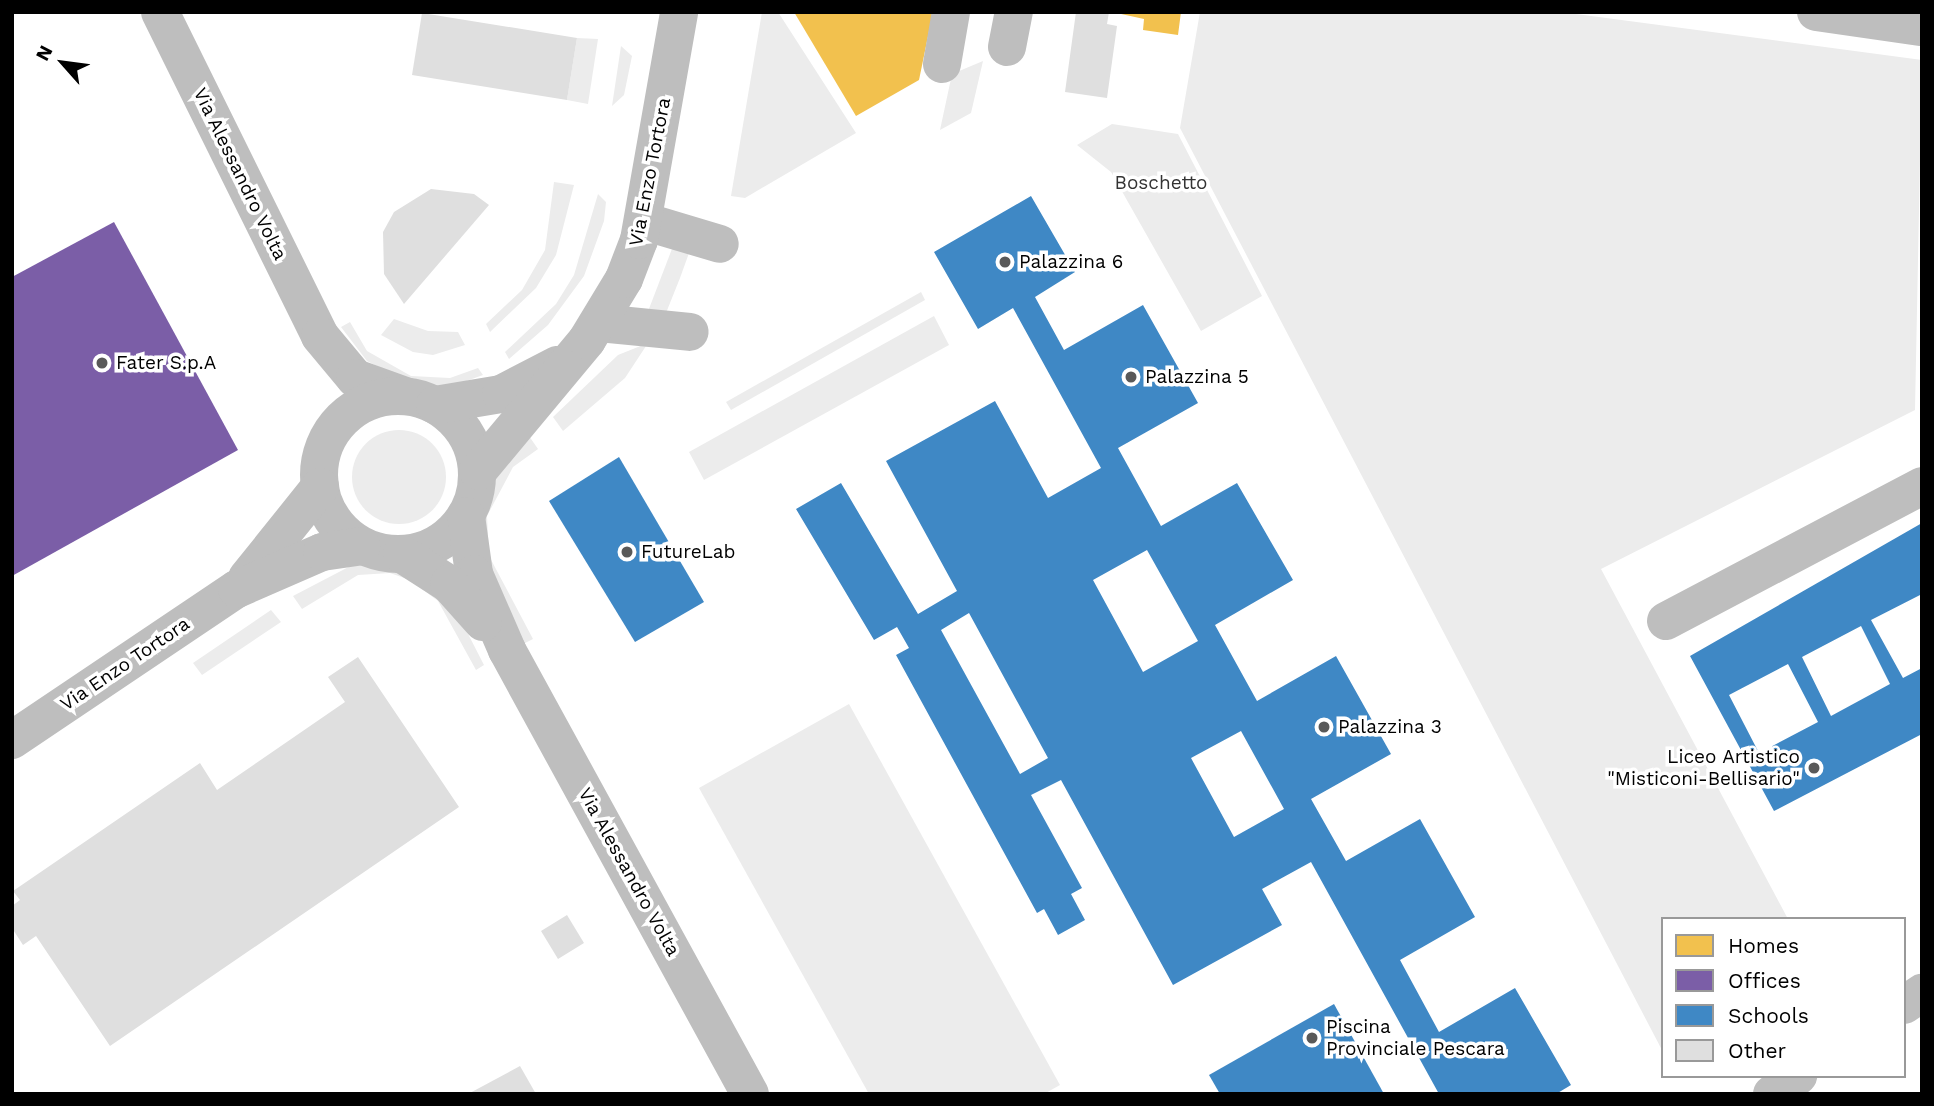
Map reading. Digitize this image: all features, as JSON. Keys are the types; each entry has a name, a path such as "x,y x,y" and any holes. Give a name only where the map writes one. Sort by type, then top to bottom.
{"street":[{"name":"Via Alessandro Volta","path":"160,12 320,336 355,378 420,400"},
{"name":"Via Enzo Tortora","path":"478,471 599,323 624,279 643,221 679,12"},
{"path":"942,64 951,12"},
{"path":"1816,12 1922,27"},
{"path":"643,221 720,244"},
{"path":"599,323 690,332"},
{"name":"Via Alessandro Volta","path":"320,336 332,432"},
{"name":"Via Enzo Tortora","path":"420,400 501,394 570,356"},
{"path":"420,400 472,444 478,471 466,516 439,544 401,555 362,546 341,531 320,487 332,432 363,404 420,400"},
{"path":"1666,621 1922,486"},
{"name":"Via Enzo Tortora","path":"237,589 320,487"},
{"name":"Via Alessandro Volta","path":"466,516 474,574 507,650 750,1094"},
{"name":"Via Enzo Tortora","path":"12,740 237,589 322,552 362,546"},
{"name":"Via Alessandro Volta","path":"401,555 449,584 507,650"},
{"path":"1906,1004 1922,993"},
{"path":"1772,1094 1795,1078"}],"green space":[{"path":"762,12 778,12 856,133 745,198 731,196"},
{"path":"1200,12 1561,12 1922,60 1915,410 1601,569 1787,917 1661,917 1661,1048 1180,128"},
{"path":"577,38 598,39 588,104 567,100"},
{"path":"621,46 632,56 624,95 612,106"},
{"path":"983,61 971,113 940,130 952,74"},
{"name":"Boschetto","path":"1112,124 1178,134 1262,296 1201,331 1111,172 1077,145"},
{"path":"554,182 574,185 556,255 536,288 490,332 486,324 522,290 545,250"},
{"path":"598,194 606,202 604,221 584,276 548,325 509,359 505,352 556,304 574,275"},
{"path":"675,241 689,253 680,278 664,318 647,314"},
{"path":"921,292 925,300 731,410 726,402"},
{"path":"934,316 949,345 704,480 689,452"},
{"path":"394,319 428,331 458,332 465,345 433,355 413,352 381,335"},
{"path":"350,322 367,351 411,376 450,378 478,368 483,375 447,388 414,385 367,361 341,327"},
{"path":"648,343 625,378 563,431 553,417 618,355"},
{"path":"399,430 417,434 432,444 442,459 446,477 442,495 432,510 417,520 399,524 381,520 366,510 356,495 352,477 356,459 366,444 381,434"},
{"path":"529,436 538,449 513,467 487,516 489,556 533,639 523,644 486,578 477,512 487,483"},
{"path":"360,561 413,572 464,626 484,665 476,670 438,601 410,580 390,573 358,575 302,609 293,596"},
{"path":"271,610 281,622 202,675 193,663"},
{"path":"849,704 1060,1085 1044,1094 869,1094 699,788"}],"building: Homes":[{"path":"794,12 933,12 919,80 856,116"},
{"path":"1112,12 1181,12 1178,35 1143,30 1144,19"}],"building: Offices":[{"name":"Fater S.p.A","path":"114,222 238,450 12,576 12,277"}],"building: Schools":[{"path":"1031,196 1075,272 1035,297 1064,350 1143,305 1198,403 1118,448 1161,526 1237,483 1293,580 1215,625 1257,701 1336,656 1391,754 1311,799 1346,861 1420,819 1475,917 1400,960 1439,1032 1515,988 1571,1085 1556,1094 1439,1094 1311,862 1262,889 1282,925 1173,985 1061,780 1031,795 1082,888 1071,894 1085,920 1058,935 1044,909 1037,913 896,655 909,648 897,627 874,640 796,509 841,483 918,614 957,591 886,461 995,401 1048,498 1101,468 1013,308 978,329 934,252","holes":["1147,550 1198,641 1143,672 1093,580","969,613 1048,758 1020,774 941,630","1241,731 1284,809 1234,837 1191,758"]},
{"name":"FutureLab","path":"619,457 704,602 635,642 549,501"},
{"path":"1922,523 1922,594 1871,620 1903,678 1922,668 1922,734 1774,811 1690,656","holes":["1861,626 1890,684 1831,716 1802,657","1788,664 1818,722 1759,753 1729,695"]},
{"name":"Piscina Provinciale Pescara","path":"1334,1004 1384,1094 1220,1094 1209,1075"}],"building: Other":[{"path":"1076,12 1109,12 1107,24 1117,26 1107,98 1065,92"},
{"path":"422,13 577,38 567,100 412,75"},
{"path":"431,189 474,194 489,205 404,304 384,274 383,232 394,212"},
{"path":"358,657 459,807 110,1046 36,936 23,945 12,928 12,906 20,900 13,891 200,763 217,790 345,702 328,677"},
{"path":"567,915 584,943 558,959 541,931"},
{"path":"520,1066 536,1094 468,1094"}],"place":[{"name":"Palazzina 6","path":"1005,262"},
{"name":"Fater S.p.A","path":"102,363"},
{"name":"Palazzina 5","path":"1131,377"},
{"name":"FutureLab","path":"627,552"},
{"name":"Palazzina 3","path":"1324,727"},
{"name":"Liceo Artistico \"Misticoni-Bellisario\"","path":"1814,768"},
{"name":"Piscina Provinciale Pescara","path":"1312,1038"}]}
